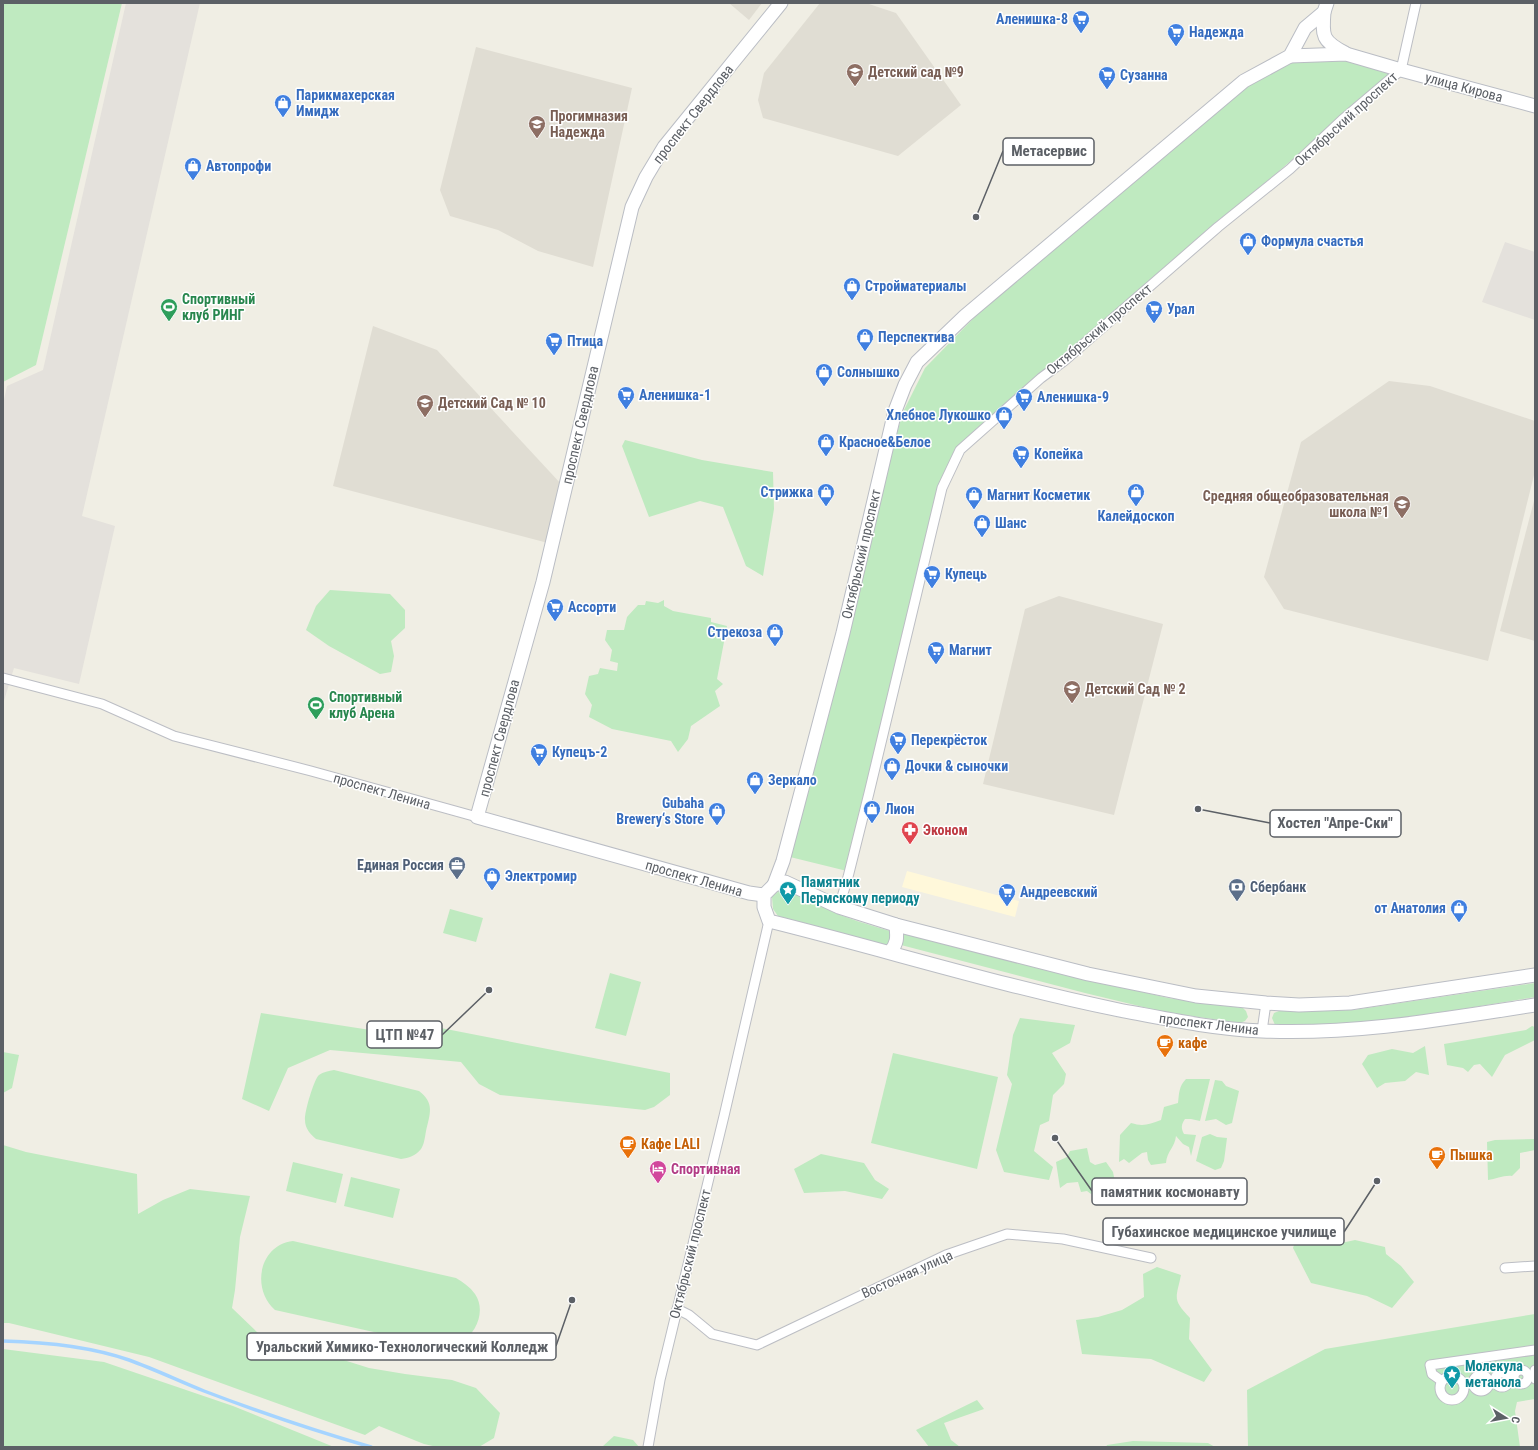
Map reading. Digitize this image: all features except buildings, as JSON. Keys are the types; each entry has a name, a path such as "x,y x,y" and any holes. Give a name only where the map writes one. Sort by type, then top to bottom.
{"street":[{"name":"проспект Свердлова","path":"477,817 543,582 632,207 646,177 664,148 781,3"},
{"name":"Октябрьский проспект","path":"839,907 869,793 942,488 960,450 1041,378 1064,360 1218,227 1290,169 1342,120 1401,70 1416,3"},
{"name":"улица Кирова","path":"1325,7 1322,33 1331,46 1346,54 1535,106"},
{"path":"1290,56 1305,28 1325,7"},
{"name":"улица Кирова","path":"1290,56 1346,54"},
{"name":"Октябрьский проспект","path":"774,885 783,861 843,633 895,411 905,385 917,362 977,304 1244,81 1290,56"},
{"name":"проспект Ленина","path":"3,678 102,704 174,736 311,771 749,894 764,895"},
{"name":"проспект Ленина","path":"774,885 785,882 839,907 896,925 1088,974 1196,996 1266,1004 1299,1005 1350,1003 1535,975"},
{"path":"769,921 764,907 764,895 774,885"},
{"name":"проспект Ленина","path":"769,921 890,952 954,971 1080,1002 1190,1024 1262,1031 1312,1032 1354,1030 1428,1022 1535,1005"},
{"name":"Октябрьский проспект","path":"648,1447 660,1380 724,1116 769,921"},
{"path":"890,952 898,939 896,925"},
{"path":"1262,1031 1266,1004"},
{"name":"Восточная улица","path":"677,1310 689,1315 712,1334 757,1345 946,1255 1007,1234 1062,1239 1151,1258"},
{"path":"1505,1268 1535,1266"},
{"path":"1442,1381 1432,1374 1430,1365 1535,1350"},
{"path":"1464,1386 1474,1385 1478,1390 1482,1391 1487,1389 1492,1382 1498,1387 1505,1387 1511,1379 1517,1384 1524,1385 1533,1375"},
{"path":"1450,1376 1455,1376 1459,1378 1464,1386 1464,1391 1458,1398 1449,1400 1442,1394 1440,1385 1442,1381 1450,1376"}],"shaded area":[{"path":"126,3 200,3 82,516 115,526 79,684 14,668 3,704 3,404 7,386 43,370"},
{"path":"729,3 762,3 749,20"},
{"name":"Детский сад №9","path":"820,3 866,3 896,13 961,105 898,156 763,118 758,100 764,73"},
{"name":"Прогимназия Надежда","path":"476,47 632,88 593,267 538,251 498,230 450,216 440,190"},
{"path":"1505,242 1535,252 1535,320 1482,302"},
{"name":"Детский Сад № 10","path":"373,326 437,350 562,485 548,543 333,486"},
{"name":"Средняя общеобразовательная школа №1","path":"1389,381 1430,386 1535,421 1535,471 1488,661 1284,609 1264,577 1301,442"},
{"path":"1535,497 1535,641 1500,631"},
{"name":"Детский Сад № 2","path":"1059,596 1163,624 1114,815 983,784 1025,609"},
{"path":"907,871 1019,901 1015,917 902,887"}],"green space":[{"path":"3,3 122,3 36,365 3,382"},
{"path":"1347,61 1391,74 957,450 942,478 847,871 790,857 902,414 925,368 997,294 1252,79 1294,62"},
{"path":"625,440 702,460 773,472 774,509 763,576 746,566 723,507 700,501 649,517 622,446"},
{"path":"330,590 390,594 405,610 405,628 391,641 394,656 391,672 380,674 329,646 306,630 316,606"},
{"path":"664,600 664,606 673,611 711,618 711,622 727,626 717,679 723,684 715,691 720,706 691,726 688,739 678,752 671,741 612,729 589,717 592,705 585,694 589,676 598,674 600,668 617,671 618,663 610,661 612,650 605,640 607,630 624,630 627,617 638,605 645,605 646,601 658,603"},
{"path":"781,889 800,894 823,907 859,922 890,931 891,943 886,945 778,916 773,909 772,897"},
{"path":"450,909 483,918 476,942 443,933"},
{"path":"904,931 1168,998 1243,1008 1248,1017 1245,1021 1240,1023 1164,1012 1085,993 901,945"},
{"path":"610,973 641,982 626,1036 595,1028"},
{"path":"1535,983 1535,997 1417,1016 1301,1026 1275,1025 1272,1018 1274,1013 1279,1011 1353,1010"},
{"path":"261,1013 396,1034 410,1022 670,1073 670,1095 654,1107 645,1110 500,1095 479,1084 461,1062 330,1050 288,1068 269,1111 242,1099"},
{"path":"1020,1018 1075,1025 1070,1043 1052,1053 1066,1074 1064,1084 1053,1095 1049,1121 1040,1125 1034,1151 1053,1167 1049,1180 1004,1172 996,1150 1012,1084 1007,1075 1013,1035"},
{"path":"1532,1026 1535,1027 1535,1040 1505,1055 1492,1077 1480,1064 1474,1065 1468,1072 1463,1068 1447,1065 1444,1044 1526,1030"},
{"path":"1425,1046 1429,1075 1416,1072 1405,1081 1385,1083 1377,1088 1362,1064 1368,1055 1392,1049 1413,1053"},
{"path":"3,1052 19,1055 12,1088 3,1093"},
{"path":"893,1053 998,1077 977,1169 871,1143"},
{"path":"334,1070 419,1091 424,1095 429,1104 430,1114 421,1149 412,1156 401,1159 316,1139 308,1131 306,1126 306,1111 310,1096 319,1075 324,1072"},
{"path":"1186,1079 1210,1079 1200,1121 1185,1119 1182,1125 1184,1134 1196,1135 1191,1156 1189,1147 1183,1144 1176,1136 1166,1163 1151,1165 1148,1160 1147,1152 1142,1153 1129,1163 1124,1159 1119,1162 1120,1135 1131,1123 1143,1125 1161,1120 1164,1107 1178,1103 1181,1087"},
{"path":"1215,1080 1222,1081 1226,1086 1239,1091 1232,1123 1226,1125 1216,1119 1205,1121"},
{"path":"1210,1134 1217,1137 1227,1138 1224,1161 1221,1168 1215,1170 1196,1161 1202,1137"},
{"path":"1535,1139 1535,1150 1520,1153 1520,1168 1512,1176 1488,1180 1487,1142 1495,1140"},
{"path":"3,1145 26,1152 137,1174 138,1214 163,1200 190,1189 250,1196 240,1237 232,1308 258,1333 369,1368 452,1380 476,1388 500,1413 494,1438 479,1447 437,1447 424,1444 379,1426 365,1435 149,1357 9,1323 3,1323"},
{"path":"1087,1148 1090,1162 1095,1165 1106,1162 1113,1172 1115,1182 1131,1195 1111,1199 1097,1198 1099,1192 1097,1187 1091,1194 1087,1191 1081,1192 1078,1182 1067,1183 1060,1188 1056,1162 1067,1157 1070,1151"},
{"path":"821,1154 864,1163 875,1180 889,1189 882,1199 845,1191 804,1193 794,1169"},
{"path":"293,1162 343,1174 336,1203 286,1191"},
{"path":"351,1177 400,1189 393,1218 344,1206"},
{"path":"1292,1227 1310,1240 1332,1245 1355,1240 1385,1247 1386,1254 1401,1266 1414,1282 1392,1308 1367,1296 1311,1283 1293,1248 1297,1236"},
{"path":"293,1241 456,1278 464,1283 475,1294 480,1307 478,1321 467,1338 454,1345 441,1347 275,1310 267,1301 263,1291 261,1280 262,1269 266,1259 272,1251 281,1244"},
{"path":"1157,1267 1181,1275 1177,1298 1180,1307 1190,1318 1189,1339 1212,1370 1204,1382 1151,1359 1082,1354 1076,1320 1098,1317 1122,1310 1144,1297 1143,1274"},
{"path":"1535,1314 1535,1399 1517,1402 1515,1411 1520,1447 1248,1447 1247,1390 1325,1349"},
{"path":"3,1349 104,1362 233,1406 334,1447 3,1447"},
{"path":"977,1400 984,1409 944,1423 951,1440 960,1447 929,1447 916,1430"},
{"path":"614,1436 633,1440 639,1447 602,1447"},
{"path":"1133,1441 1208,1443 1215,1447 1106,1447 1107,1445"}],"waterway":[{"path":"3,1341 34,1342 82,1348 114,1355 245,1406 308,1428 371,1447"}],"place":[{"name":"Аленишка-8","path":"1081,34"},
{"name":"Надежда","path":"1176,47"},
{"name":"Детский сад №9","path":"855,87"},
{"name":"Сузанна","path":"1107,90"},
{"name":"Парикмахерская Имидж","path":"283,118"},
{"name":"Прогимназия Надежда","path":"537,139"},
{"name":"Автопрофи","path":"193,181"},
{"name":"Метасервис","path":"976,217"},
{"name":"Формула счастья","path":"1248,256"},
{"name":"Стройматериалы","path":"852,301"},
{"name":"Спортивный клуб РИНГ","path":"169,322"},
{"name":"Урал","path":"1154,324"},
{"name":"Перспектива","path":"865,352"},
{"name":"Птица","path":"554,356"},
{"name":"Солнышко","path":"824,387"},
{"name":"Аленишка-1","path":"626,410"},
{"name":"Аленишка-9","path":"1024,412"},
{"name":"Детский Сад № 10","path":"425,418"},
{"name":"Хлебное Лукошко","path":"1004,430"},
{"name":"Красное&Белое","path":"826,457"},
{"name":"Копейка","path":"1021,469"},
{"name":"Стрижка","path":"826,507"},
{"name":"Калейдоскоп","path":"1136,507"},
{"name":"Магнит Косметик","path":"974,510"},
{"name":"Средняя общеобразовательная школа №1","path":"1402,519"},
{"name":"Шанс","path":"982,538"},
{"name":"Купець","path":"932,589"},
{"name":"Ассорти","path":"555,622"},
{"name":"Стрекоза","path":"775,647"},
{"name":"Магнит","path":"936,665"},
{"name":"Детский Сад № 2","path":"1072,704"},
{"name":"Спортивный клуб Арена","path":"316,720"},
{"name":"Перекрёсток","path":"898,755"},
{"name":"Купецъ-2","path":"539,767"},
{"name":"Дочки & сыночки","path":"892,781"},
{"name":"Зеркало","path":"755,795"},
{"name":"Хостел \"Апре-Ски\"","path":"1198,809"},
{"name":"Лион","path":"872,824"},
{"name":"Gubaha Brewery‘s Store","path":"717,826"},
{"name":"Эконом","path":"910,845"},
{"name":"Единая Россия","path":"457,880"},
{"name":"Электромир","path":"492,891"},
{"name":"Сбербанк","path":"1237,902"},
{"name":"Памятник Пермскому периоду","path":"788,905"},
{"name":"Андреевский","path":"1007,907"},
{"name":"от Анатолия","path":"1459,923"},
{"name":"ЦТП №47","path":"489,990"},
{"name":"кафе","path":"1165,1058"},
{"name":"памятник космонавту","path":"1055,1138"},
{"name":"Кафе LALI","path":"628,1159"},
{"name":"Пышка","path":"1437,1170"},
{"name":"Губахинское медицинское училище","path":"1377,1181"},
{"name":"Спортивная","path":"658,1184"},
{"name":"Уральский Химико-Технологический Колледж","path":"572,1300"},
{"name":"Молекула метанола","path":"1452,1389"}]}
